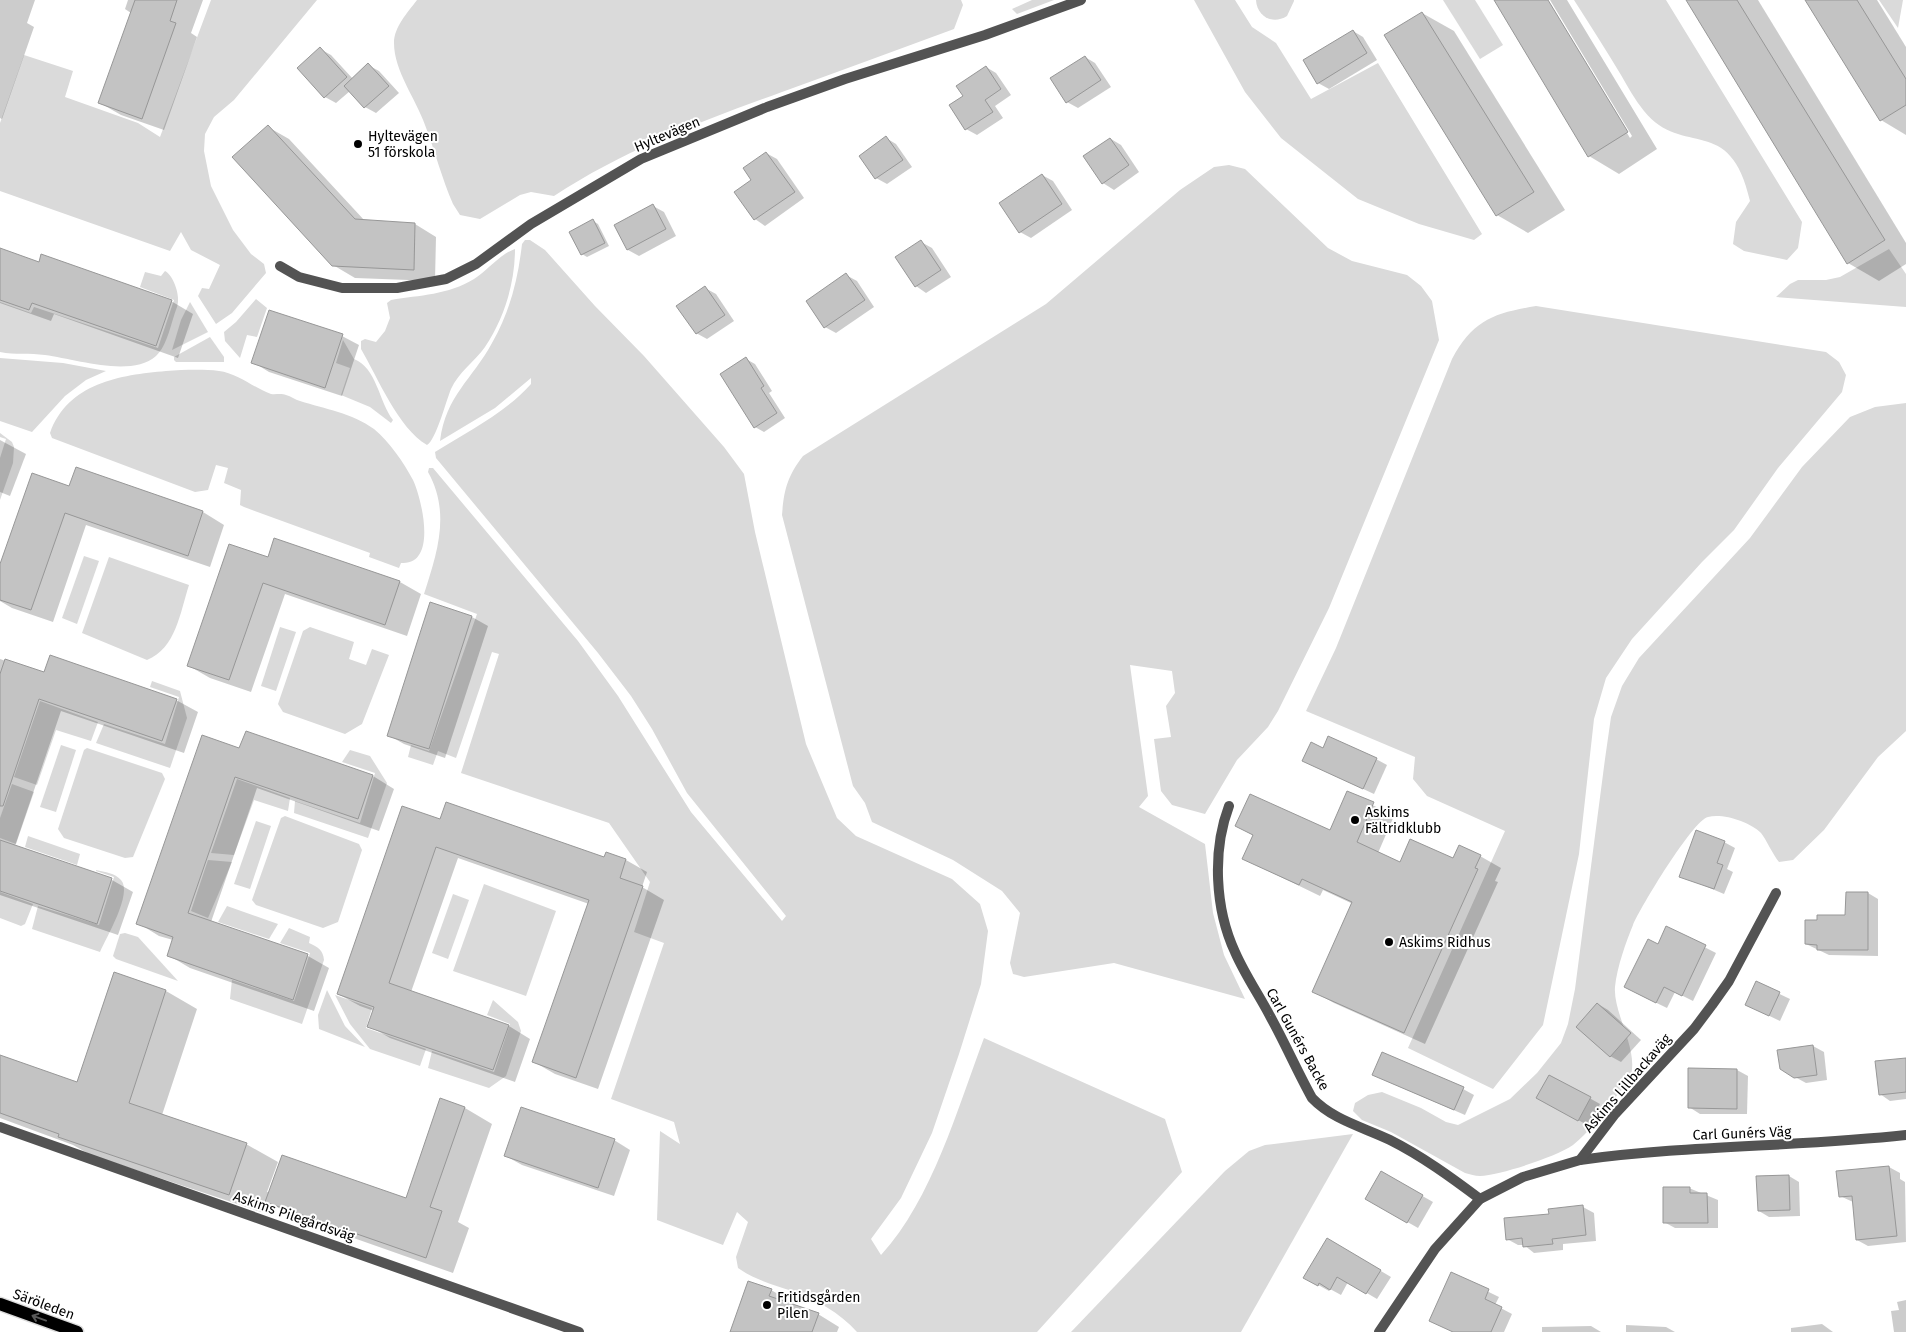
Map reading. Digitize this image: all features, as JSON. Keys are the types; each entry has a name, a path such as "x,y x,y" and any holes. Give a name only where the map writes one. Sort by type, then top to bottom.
{"main road":[{"name":"Säröleden","path":"0,1304 77,1332"}],"street":[{"name":"Hyltevägen","path":"280,266 299,277 342,288 397,288 446,279 476,264 531,224 641,159 740,118 845,79 985,35 1081,0"},
{"name":"Carl Gunérs Backe","path":"1229,806 1220,841 1219,873 1222,906 1228,932 1246,975 1312,1098 1323,1109 1391,1141 1444,1173 1480,1199"},
{"name":"Askims Lillbackaväg","path":"1580,1160 1615,1114 1694,1029 1712,1005 1746,952 1776,894"},
{"name":"Askims Pilegårdsväg","path":"0,1127 579,1332"},
{"name":"Carl Gunérs Väg","path":"1580,1160 1686,1148 1836,1142 1906,1135"},
{"path":"1379,1332 1435,1249 1480,1199 1523,1177 1580,1160"}],"shaded area":[{"path":"211,0 317,0 234,100 214,117 205,134 204,151 211,186 233,230 251,254 264,264 266,273 232,313 216,324 198,296 202,288 209,289 220,265 191,250 181,232 170,251 0,191 0,123 24,55 73,71 65,97 138,123 160,137"},
{"path":"417,0 961,0 963,5 954,29 694,125 609,164 554,196 531,192 520,195 480,219 460,215 453,204 425,125 398,64 394,43 396,31"},
{"path":"1032,0 1054,0 1017,14 1012,9"},
{"path":"1194,0 1235,0 1252,27 1276,43 1311,99 1378,63 1482,234 1474,240 1419,224 1358,199 1281,138 1245,92"},
{"path":"1256,0 1294,1 1287,16 1276,20 1267,18 1259,11"},
{"path":"1443,0 1475,0 1503,45 1480,59"},
{"path":"1574,0 1666,0 1802,222 1798,248 1787,260 1744,251 1733,244 1736,222 1750,201 1741,174 1730,156 1718,146 1674,133 1659,125 1644,111"},
{"path":"1879,0 1903,0 1898,28"},
{"path":"1229,165 1245,169 1328,248 1352,261 1407,275 1421,286 1432,301 1439,340 1329,608 1278,711 1268,727 1237,760 1205,814 1172,805 1161,791 1154,739 1171,737 1166,706 1175,693 1172,671 1130,665 1148,796 1139,807 1205,844 1213,913 1224,955 1245,999 1114,963 1024,977 1013,974 1010,963 1020,913 1002,891 953,860 872,822 865,803 853,786 782,515 785,491 793,471 803,456 1046,304 1180,190 1214,167"},
{"path":"525,240 530,240 545,250 595,306 644,356 724,447 744,474 755,532 806,744 837,818 856,836 952,879 980,904 988,931 981,984 932,1133 901,1198 871,1239 881,1255 899,1233 915,1208 929,1180 942,1152 984,1038 1165,1119 1182,1172 1037,1332 857,1332 843,1319 819,1302 757,1279 738,1268 736,1257 748,1222 737,1212 723,1245 657,1220 660,1131 680,1144 674,1122 611,1099 664,943 634,932 650,882 609,823 461,773 499,654 492,652 456,758 438,751 433,765 408,757 411,745 429,751 477,614 424,594 440,533 439,503 435,487 428,472 429,468 433,468 578,641 618,696 691,812 782,921 786,916 687,793 652,729 631,696 598,653 436,458 435,452 497,413 531,384 531,378 495,408 440,441 448,411 484,356 504,319 518,270 522,244"},
{"path":"515,249 511,288 498,325 485,347 454,383 434,436 427,445 407,427 398,415 361,349 361,341 365,339 376,342 385,331 390,318 387,303 391,300 434,294 464,284 474,279 504,255"},
{"path":"1889,249 1906,274 1906,307 1776,297 1790,284 1798,280 1826,280 1840,277"},
{"path":"165,271 174,282 178,303 164,346 156,356 145,362 132,366 103,365 45,355 0,352 0,302 31,313 34,307 158,348 174,300 140,287 145,272 161,276"},
{"path":"256,299 267,308 257,337 247,335 240,358 225,341 224,332 236,322"},
{"path":"190,302 208,332 172,350 181,320"},
{"path":"1536,306 1826,352 1839,362 1846,375 1842,392 1778,468 1734,530 1702,562 1632,639 1606,678 1594,719 1579,854 1543,1025 1493,1089 1408,1048 1505,831 1427,796 1413,779 1415,757 1306,711 1336,648 1452,359 1468,335 1486,321 1508,312"},
{"path":"210,337 224,357 224,362 176,362 174,360 174,357"},
{"path":"343,340 354,359 362,363 373,378 388,413 393,420 391,423 370,407 341,395 350,368 336,363"},
{"path":"0,358 63,363 106,371 86,380 65,396 32,432 0,421"},
{"path":"213,370 226,372 271,394 284,394 338,412 357,419 374,429 391,446 417,489 423,515 424,530 420,554 413,561 401,563 399,568 369,557 370,553 244,507 240,505 241,490 224,483 228,468 216,465 208,490 195,492 52,438 50,433 58,416 82,392 114,379 166,371"},
{"path":"1906,403 1906,731 1878,757 1824,830 1793,860 1779,862 1761,833 1750,825 1736,819 1721,816 1708,817 1691,833 1656,884 1633,925 1618,971 1615,997 1631,1054 1630,1078 1594,1124 1573,1145 1528,1165 1478,1176 1465,1173 1391,1132 1362,1120 1353,1111 1355,1103 1368,1095 1382,1092 1421,1108 1446,1122 1458,1125 1510,1099 1537,1073 1561,1043 1568,1024 1575,989 1611,717 1622,686 1639,658 1750,538 1802,467 1850,417 1875,407"},
{"path":"0,433 12,442 14,447 13,463 0,500 0,458 6,439 0,437"},
{"path":"84,556 99,561 77,624 62,618"},
{"path":"109,557 189,585 176,628 171,638 165,647 147,660 82,633"},
{"path":"280,627 296,632 276,691 261,686"},
{"path":"310,627 354,642 349,659 366,665 372,649 389,655 362,724 345,734 283,712 278,704 303,631"},
{"path":"152,681 180,691 187,718 170,768 96,743 104,724 165,744 179,697 150,687"},
{"path":"40,701 98,722 91,741 56,730 37,785 14,777"},
{"path":"61,745 76,750 56,812 40,807"},
{"path":"87,748 162,773 165,779 133,857 125,858 64,838 58,829 84,750"},
{"path":"350,750 370,756 387,783 368,838 294,813 295,801 360,823 375,773 342,762"},
{"path":"237,779 290,798 288,811 254,800 234,855 211,853"},
{"path":"12,784 34,792 16,844 0,838 0,818"},
{"path":"285,816 359,844 362,850 338,922 323,928 256,905 252,900 281,818"},
{"path":"256,821 271,826 250,889 234,884"},
{"path":"28,836 80,854 77,865 25,847"},
{"path":"208,860 232,862 208,918 191,911"},
{"path":"96,870 116,876 124,886 124,895 117,916 100,952 32,929 38,906 99,925 114,877"},
{"path":"484,884 556,911 526,996 453,971"},
{"path":"0,892 33,904 25,924 21,926 0,918"},
{"path":"453,894 469,900 448,959 432,953"},
{"path":"227,906 278,924 269,939 218,922"},
{"path":"289,928 310,937 309,943 320,949 324,960 302,1024 230,999 232,980 294,1001 310,953 280,943"},
{"path":"125,933 138,937 178,981 116,959 113,956 120,934"},
{"path":"327,990 345,1026 365,1047 319,1029 318,1015"},
{"path":"335,995 372,1008 366,1028 426,1049 420,1066 370,1049 350,1024"},
{"path":"493,1000 518,1022 521,1031 506,1076 489,1088 428,1068 432,1051 494,1072 510,1024 487,1015"},
{"path":"1353,1134 1241,1332 1071,1332 1225,1171 1249,1151 1265,1145"}],"building":[{"path":"135,0 177,0 170,21 176,23 142,119 98,103"},
{"path":"1494,0 1548,0 1628,132 1588,157"},
{"path":"1686,0 1737,0 1885,240 1847,264"},
{"path":"1805,0 1857,0 1906,79 1906,105 1880,121"},
{"path":"1422,12 1534,192 1496,216 1384,35"},
{"path":"1353,30 1367,53 1317,84 1303,60"},
{"path":"320,47 347,77 324,98 297,68"},
{"path":"1085,56 1101,80 1066,103 1050,78"},
{"path":"368,63 389,86 364,108 344,86"},
{"path":"986,66 1001,89 985,100 993,112 965,130 949,105 963,96 956,86"},
{"path":"268,125 355,219 415,223 414,270 332,266 232,157"},
{"path":"886,136 903,160 875,179 859,156"},
{"path":"1110,138 1129,165 1102,184 1083,156"},
{"path":"766,152 795,192 754,220 734,192 751,180 743,168"},
{"path":"1042,174 1062,204 1019,233 999,203"},
{"path":"653,204 666,229 627,250 614,225"},
{"path":"593,219 605,243 581,255 569,232"},
{"path":"921,240 941,270 915,287 895,257"},
{"path":"0,248 39,262 41,254 172,300 156,346 32,303 29,310 0,300"},
{"path":"846,273 865,300 824,328 806,301"},
{"path":"705,286 725,315 696,334 676,306"},
{"path":"269,310 343,334 325,388 251,363"},
{"path":"746,357 764,386 761,388 777,413 754,428 720,374"},
{"path":"76,467 203,511 188,556 65,513 31,610 0,600 0,564 32,473 69,486"},
{"path":"274,538 400,581 385,625 263,583 229,680 187,666 229,544 268,557"},
{"path":"430,602 472,616 429,749 387,736"},
{"path":"50,655 177,699 162,741 39,699 3,806 0,806 0,674 5,659 44,672"},
{"path":"246,731 373,775 358,819 235,777 188,913 308,954 293,1000 167,956 173,937 136,924 202,735 239,748"},
{"path":"1328,736 1377,758 1363,789 1302,761 1311,742 1323,748"},
{"name":"Askims Ridhus","path":"1347,791 1374,802 1357,842 1400,862 1410,839 1453,858 1459,845 1481,855 1475,868 1478,869 1404,1033 1312,992 1352,902 1302,879 1299,885 1242,859 1253,835 1235,826 1250,794 1330,830"},
{"path":"446,802 604,857 606,852 626,859 620,878 643,886 576,1078 532,1062 589,900 436,847 389,983 509,1025 493,1070 367,1027 374,1007 337,994 402,806 440,819"},
{"path":"1696,830 1725,841 1717,863 1723,865 1714,889 1679,877"},
{"path":"0,840 112,878 97,924 0,891"},
{"path":"1846,892 1868,892 1868,950 1817,950 1817,945 1805,944 1805,920 1817,920 1817,915 1845,915"},
{"path":"1666,926 1706,945 1682,996 1664,987 1656,1003 1624,987 1648,939 1658,944"},
{"path":"114,972 166,990 129,1103 247,1143 229,1195 58,1137 59,1134 0,1113 0,1055 77,1082"},
{"path":"1756,981 1780,992 1769,1016 1745,1005"},
{"path":"1597,1003 1631,1033 1610,1057 1576,1027"},
{"path":"1813,1045 1817,1075 1794,1078 1780,1069 1777,1050"},
{"path":"1382,1052 1464,1087 1454,1110 1372,1075"},
{"path":"1906,1058 1906,1092 1879,1095 1875,1061"},
{"path":"1688,1068 1737,1069 1737,1109 1688,1108"},
{"path":"1549,1075 1591,1097 1578,1121 1536,1098"},
{"path":"440,1098 465,1107 430,1207 442,1211 426,1258 265,1202 282,1155 406,1198"},
{"path":"521,1107 615,1139 598,1188 504,1156"},
{"path":"1889,1166 1897,1236 1856,1240 1852,1196 1839,1197 1836,1171"},
{"path":"1381,1171 1423,1195 1407,1223 1365,1199"},
{"path":"1789,1175 1790,1210 1758,1211 1756,1176"},
{"path":"1663,1187 1690,1187 1690,1193 1707,1193 1708,1223 1663,1223"},
{"path":"1583,1205 1586,1235 1552,1239 1553,1244 1523,1247 1522,1238 1506,1240 1504,1218 1549,1214 1548,1209"},
{"path":"1327,1238 1381,1270 1366,1294 1337,1277 1330,1290 1319,1283 1318,1286 1303,1278"},
{"path":"1451,1272 1489,1289 1485,1299 1502,1307 1491,1332 1453,1332 1429,1321"},
{"name":"Fritidsgården Pilen","path":"748,1281 772,1289 769,1296 819,1313 812,1332 730,1332"}],"place":[{"name":"Hyltevägen 51 förskola","path":"358,144"},
{"name":"Askims Fältridklubb","path":"1355,820"},
{"name":"Askims Ridhus","path":"1389,942"},
{"name":"Fritidsgården Pilen","path":"767,1305"}]}
